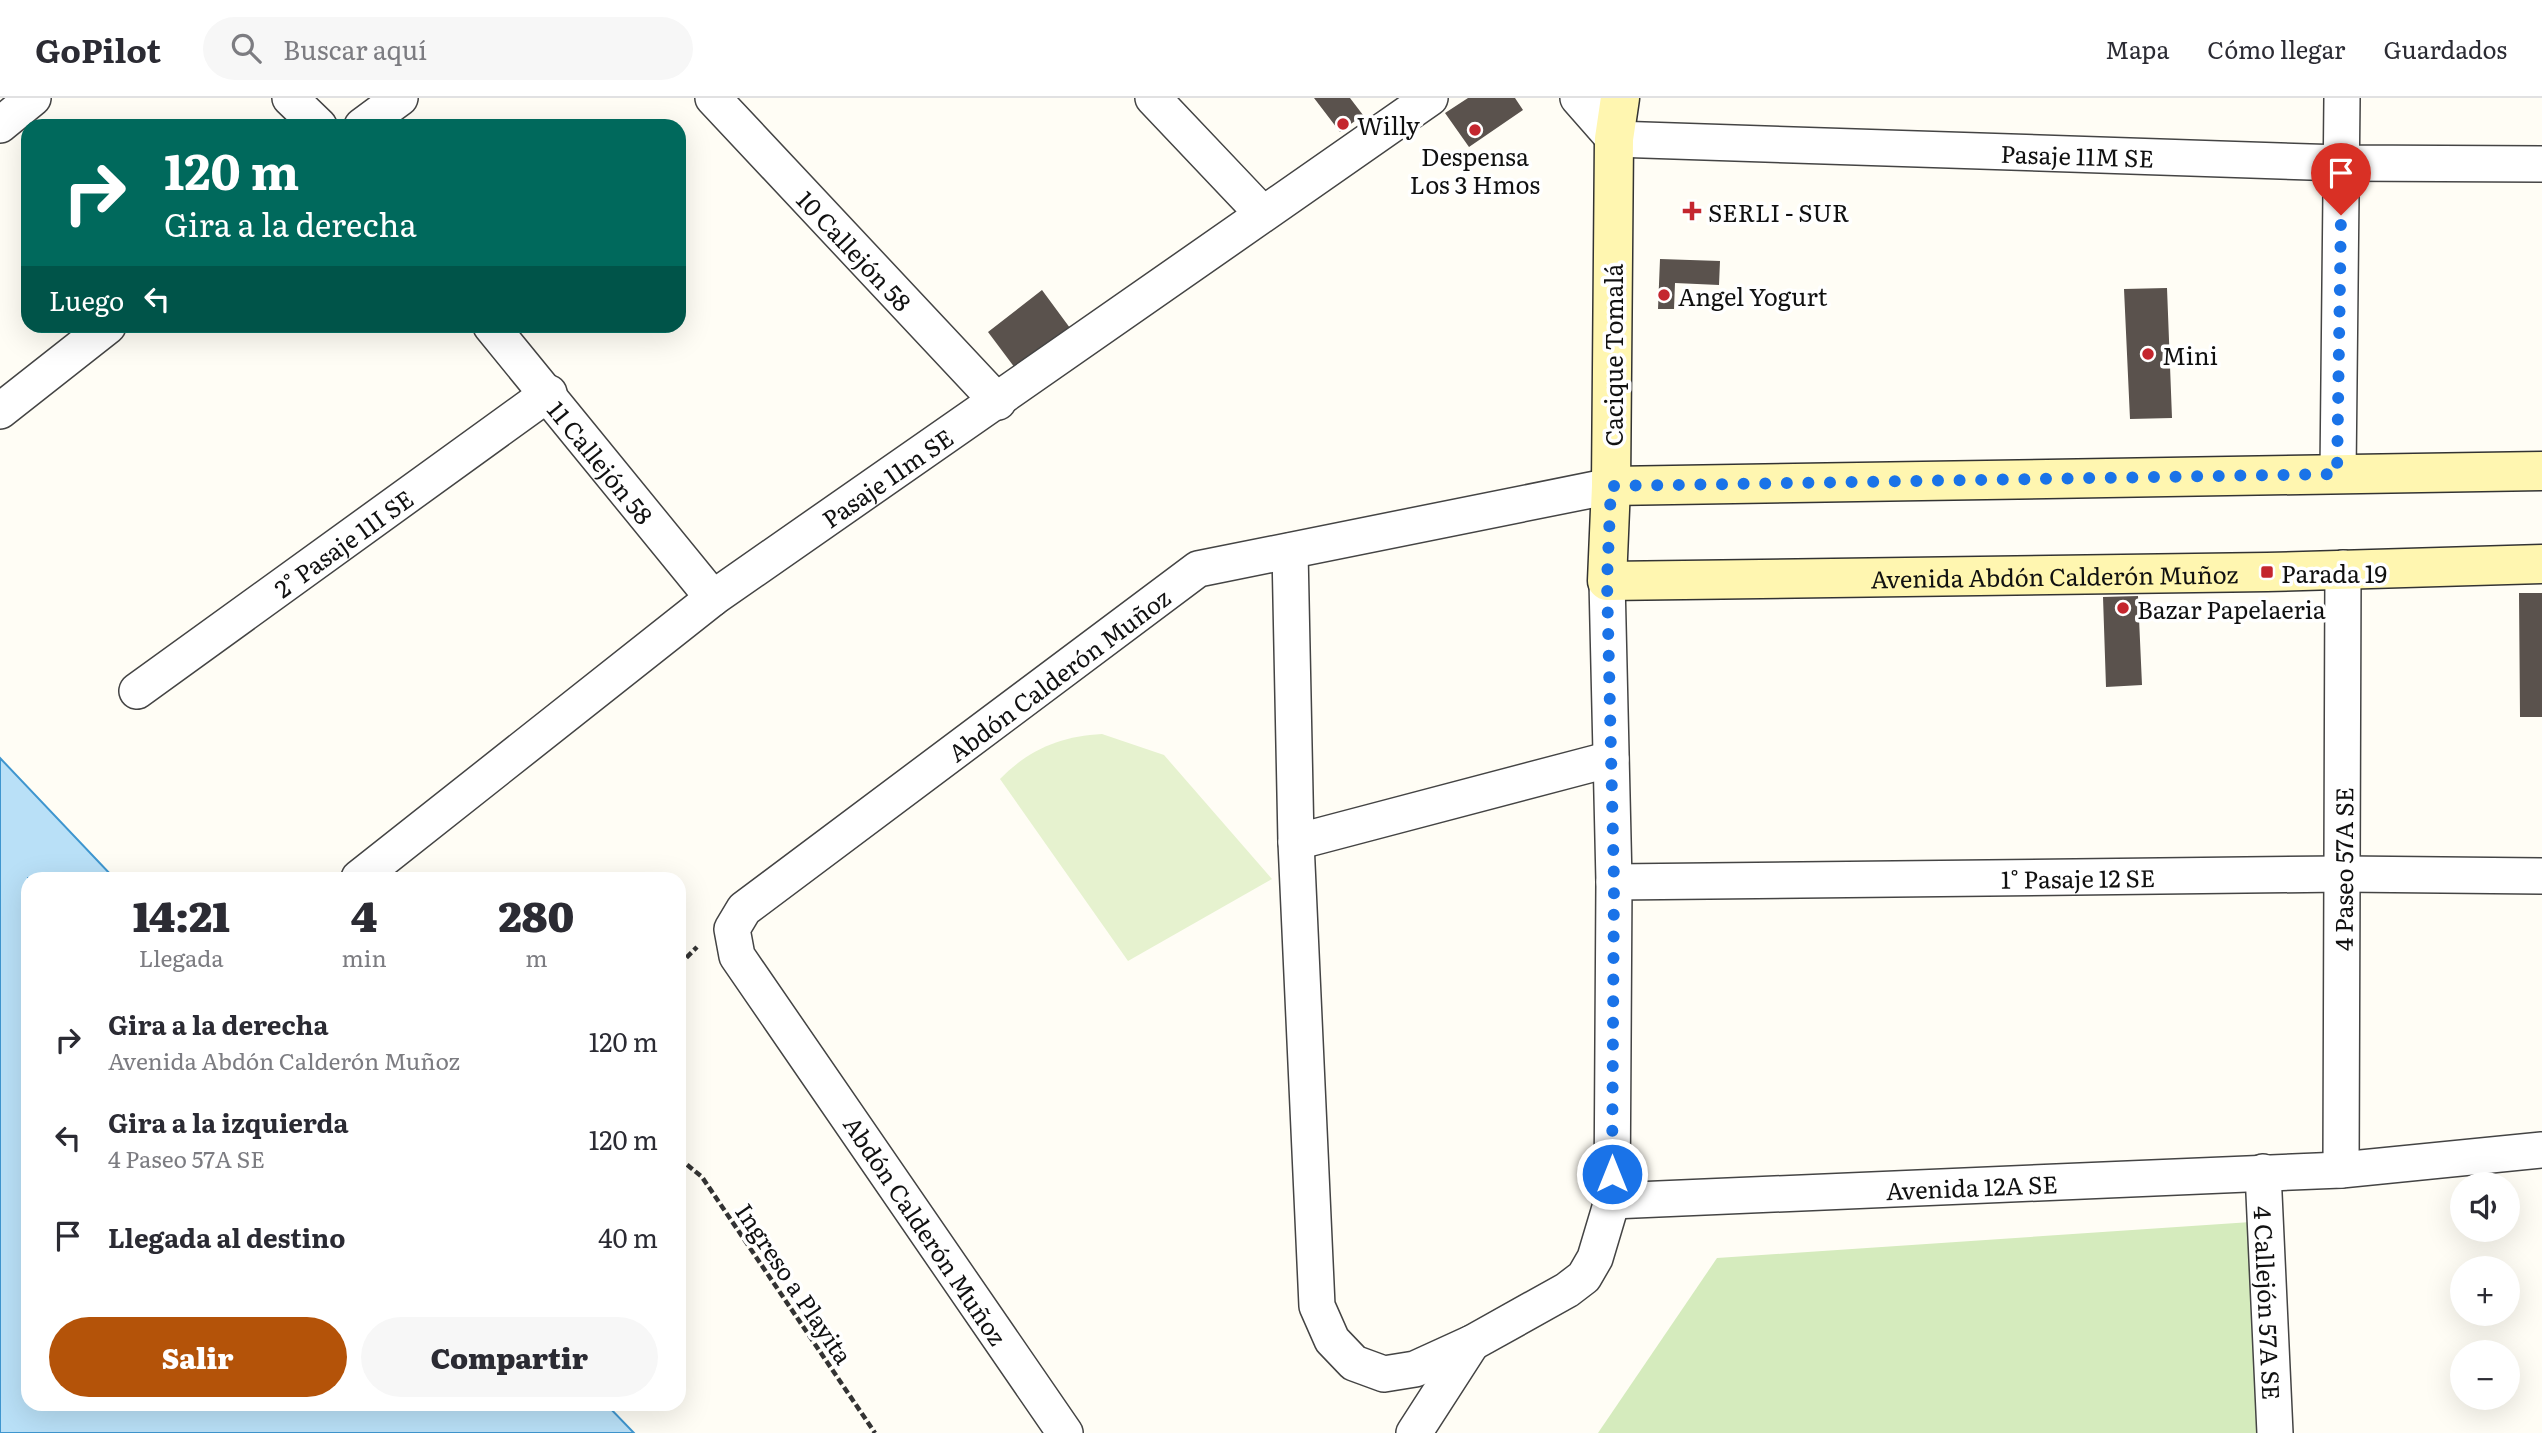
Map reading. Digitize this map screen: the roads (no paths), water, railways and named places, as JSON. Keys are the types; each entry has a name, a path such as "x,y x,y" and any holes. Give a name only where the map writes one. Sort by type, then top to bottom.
{"street":[{"path":"0,125 33,98"},
{"path":"290,98 312,119"},
{"path":"372,119 400,98"},
{"name":"10 Callejón 58","path":"713,98 998,402"},
{"path":"1153,98 1262,213"},
{"name":"Pasaje 11m SE","path":"367,872 713,598 998,402 1262,213 1430,98"},
{"path":"1578,98 1614,139"},
{"name":"Cacique Tomalá","path":"1612,1201 1614,882 1607,581 1611,486 1614,139 1620,98"},
{"path":"2337,474 2342,98"},
{"name":"Pasaje 11M SE","path":"1614,139 2342,163 2542,164"},
{"path":"0,411 99,333"},
{"name":"11 Callejón 58","path":"497,333 549,393 713,598"},
{"name":"2° Pasaje 11I SE","path":"137,691 549,393"},
{"path":"1612,1201 1595,1258 1584,1277 1567,1290 1472,1343 1415,1369 1384,1374 1354,1363 1332,1340 1317,1306 1296,842 1290,551 1611,486 2542,471"},
{"name":"Abdón Calderón Muñoz","path":"1066,1433 737,956 732,929 744,909 1179,581 1198,569 1218,562 1290,551"},
{"name":"Avenida Abdón Calderón Muñoz","path":"1607,581 2542,564"},
{"name":"4 Paseo 57A SE","path":"2342,1170 2343,568"},
{"path":"1296,842 1611,758"},
{"name":"1° Pasaje 12 SE","path":"1614,882 2343,874 2542,876"},
{"name":"Avenida 12A SE","path":"1612,1201 2342,1170 2542,1150"},
{"name":"4 Callejón 57A SE","path":"2263,1172 2275,1433"},
{"path":"1414,1433 1472,1343"}],"water":[{"path":"0,758 108,872 21,872 21,1411 613,1411 634,1433 0,1433"}],"place":[{"name":"Willy","path":"1343,124"},
{"name":"Despensa Los 3 Hmos","path":"1475,130"},
{"name":"SERLI - SUR","path":"1692,211"},
{"name":"Angel Yogurt","path":"1664,295"},
{"name":"Mini","path":"2148,354"},
{"name":"Parada 19","path":"2267,572"},
{"name":"Bazar Papelaeria","path":"2123,608"}]}
